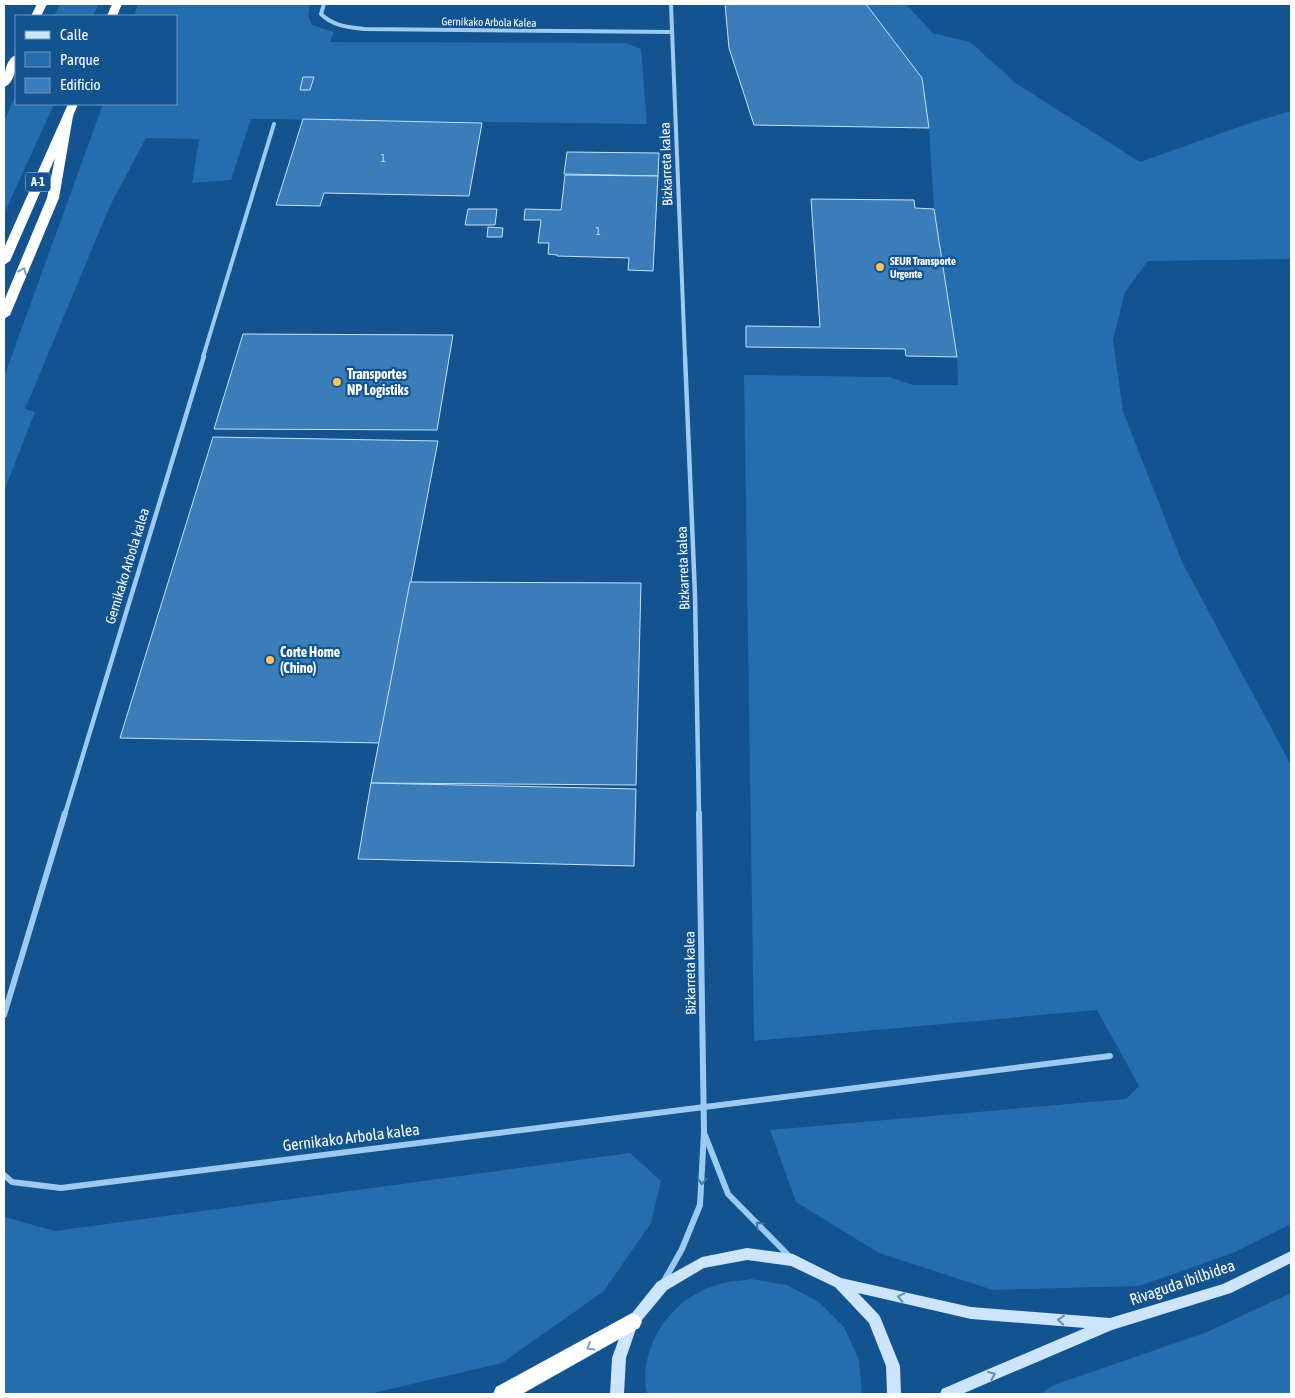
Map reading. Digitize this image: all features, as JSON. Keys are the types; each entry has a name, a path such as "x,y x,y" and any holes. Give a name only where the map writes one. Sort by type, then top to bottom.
{"highway":[{"path":"4,84 15,60"},
{"path":"4,316 53,198 71,109"},
{"name":"A-1","path":"4,261 71,109"},
{"path":"503,1394 632,1322"}],"street":[{"name":"Gernikako Arbola Kalea","path":"324,4 321,14 328,22 364,29 672,32"},
{"name":"Bizkarreta kalea","path":"662,1286 682,1249 700,1205 704,1132 695,595 670,4"},
{"name":"Gernikako Arbola kalea","path":"4,1015 274,124"},
{"name":"Gernikako Arbola kalea","path":"4,1175 12,1182 61,1188 1110,1056"},
{"path":"704,1132 728,1194 793,1260 839,1283 971,1313 1110,1324"},
{"path":"617,1394 618,1358 632,1322 662,1286 702,1263 747,1254 793,1260"},
{"name":"Rivaguda ibilbidea","path":"1110,1324 1226,1289 1291,1257"},
{"path":"839,1283 874,1319 893,1366 894,1394"},
{"path":"947,1394 1110,1324"}],"green space":[{"path":"60,4 99,4 94,15 54,15"},
{"path":"138,4 310,4 308,15 312,25 334,32 330,42 625,43 641,49 647,124 251,119 231,180 192,183 199,139 146,138 110,206 25,409 35,412 4,491 4,377 103,105 178,105 178,15 134,15"},
{"path":"866,4 906,4 933,33 970,42 1017,84 1140,162 1247,124 1291,111 1291,259 1148,261 1125,292 1113,340 1123,411 1182,562 1291,765 1291,1224 1233,1253 1139,1286 993,1290 879,1253 796,1202 770,1130 1126,1099 1139,1086 1097,1010 754,1041 744,375 889,377 913,385 958,385 957,357 934,209 929,128 922,78"},
{"path":"15,97 15,105 54,105 4,214 4,121"},
{"path":"630,1153 661,1181 651,1223 604,1291 502,1363 369,1394 4,1394 4,1217 55,1231"},
{"path":"751,1279 787,1285 819,1302 844,1327 859,1360 862,1394 647,1394 645,1376 647,1359 661,1326 672,1312 686,1300 701,1291 721,1284"},
{"path":"1291,1293 1291,1394 1040,1394 1054,1385 1207,1332"}],"building":[{"path":"725,4 866,4 922,78 929,128 754,125 729,48"},
{"path":"303,77 314,77 310,90 300,90"},
{"path":"303,119 482,123 469,196 324,193 320,206 276,205"},
{"path":"567,152 659,153 658,176 564,174"},
{"path":"565,175 658,176 653,271 628,270 629,258 557,256 548,254 549,243 538,243 541,220 524,220 525,209 561,210"},
{"name":"SEUR Transporte Urgente","path":"811,199 914,200 915,208 934,209 957,357 906,356 905,349 746,347 746,326 820,327"},
{"path":"468,209 497,209 495,225 465,225"},
{"path":"488,227 503,228 502,237 487,237"},
{"name":"Transportes NP Logistiks","path":"243,334 453,335 437,430 214,429"},
{"name":"Corte Home (Chino)","path":"213,437 438,441 380,743 120,738"},
{"path":"410,582 641,583 636,785 371,783"},
{"path":"371,783 636,789 634,866 358,859"}],"place":[{"name":"SEUR Transporte Urgente","path":"880,267"},
{"name":"Transportes NP Logistiks","path":"337,382"},
{"name":"Corte Home (Chino)","path":"270,660"}]}
